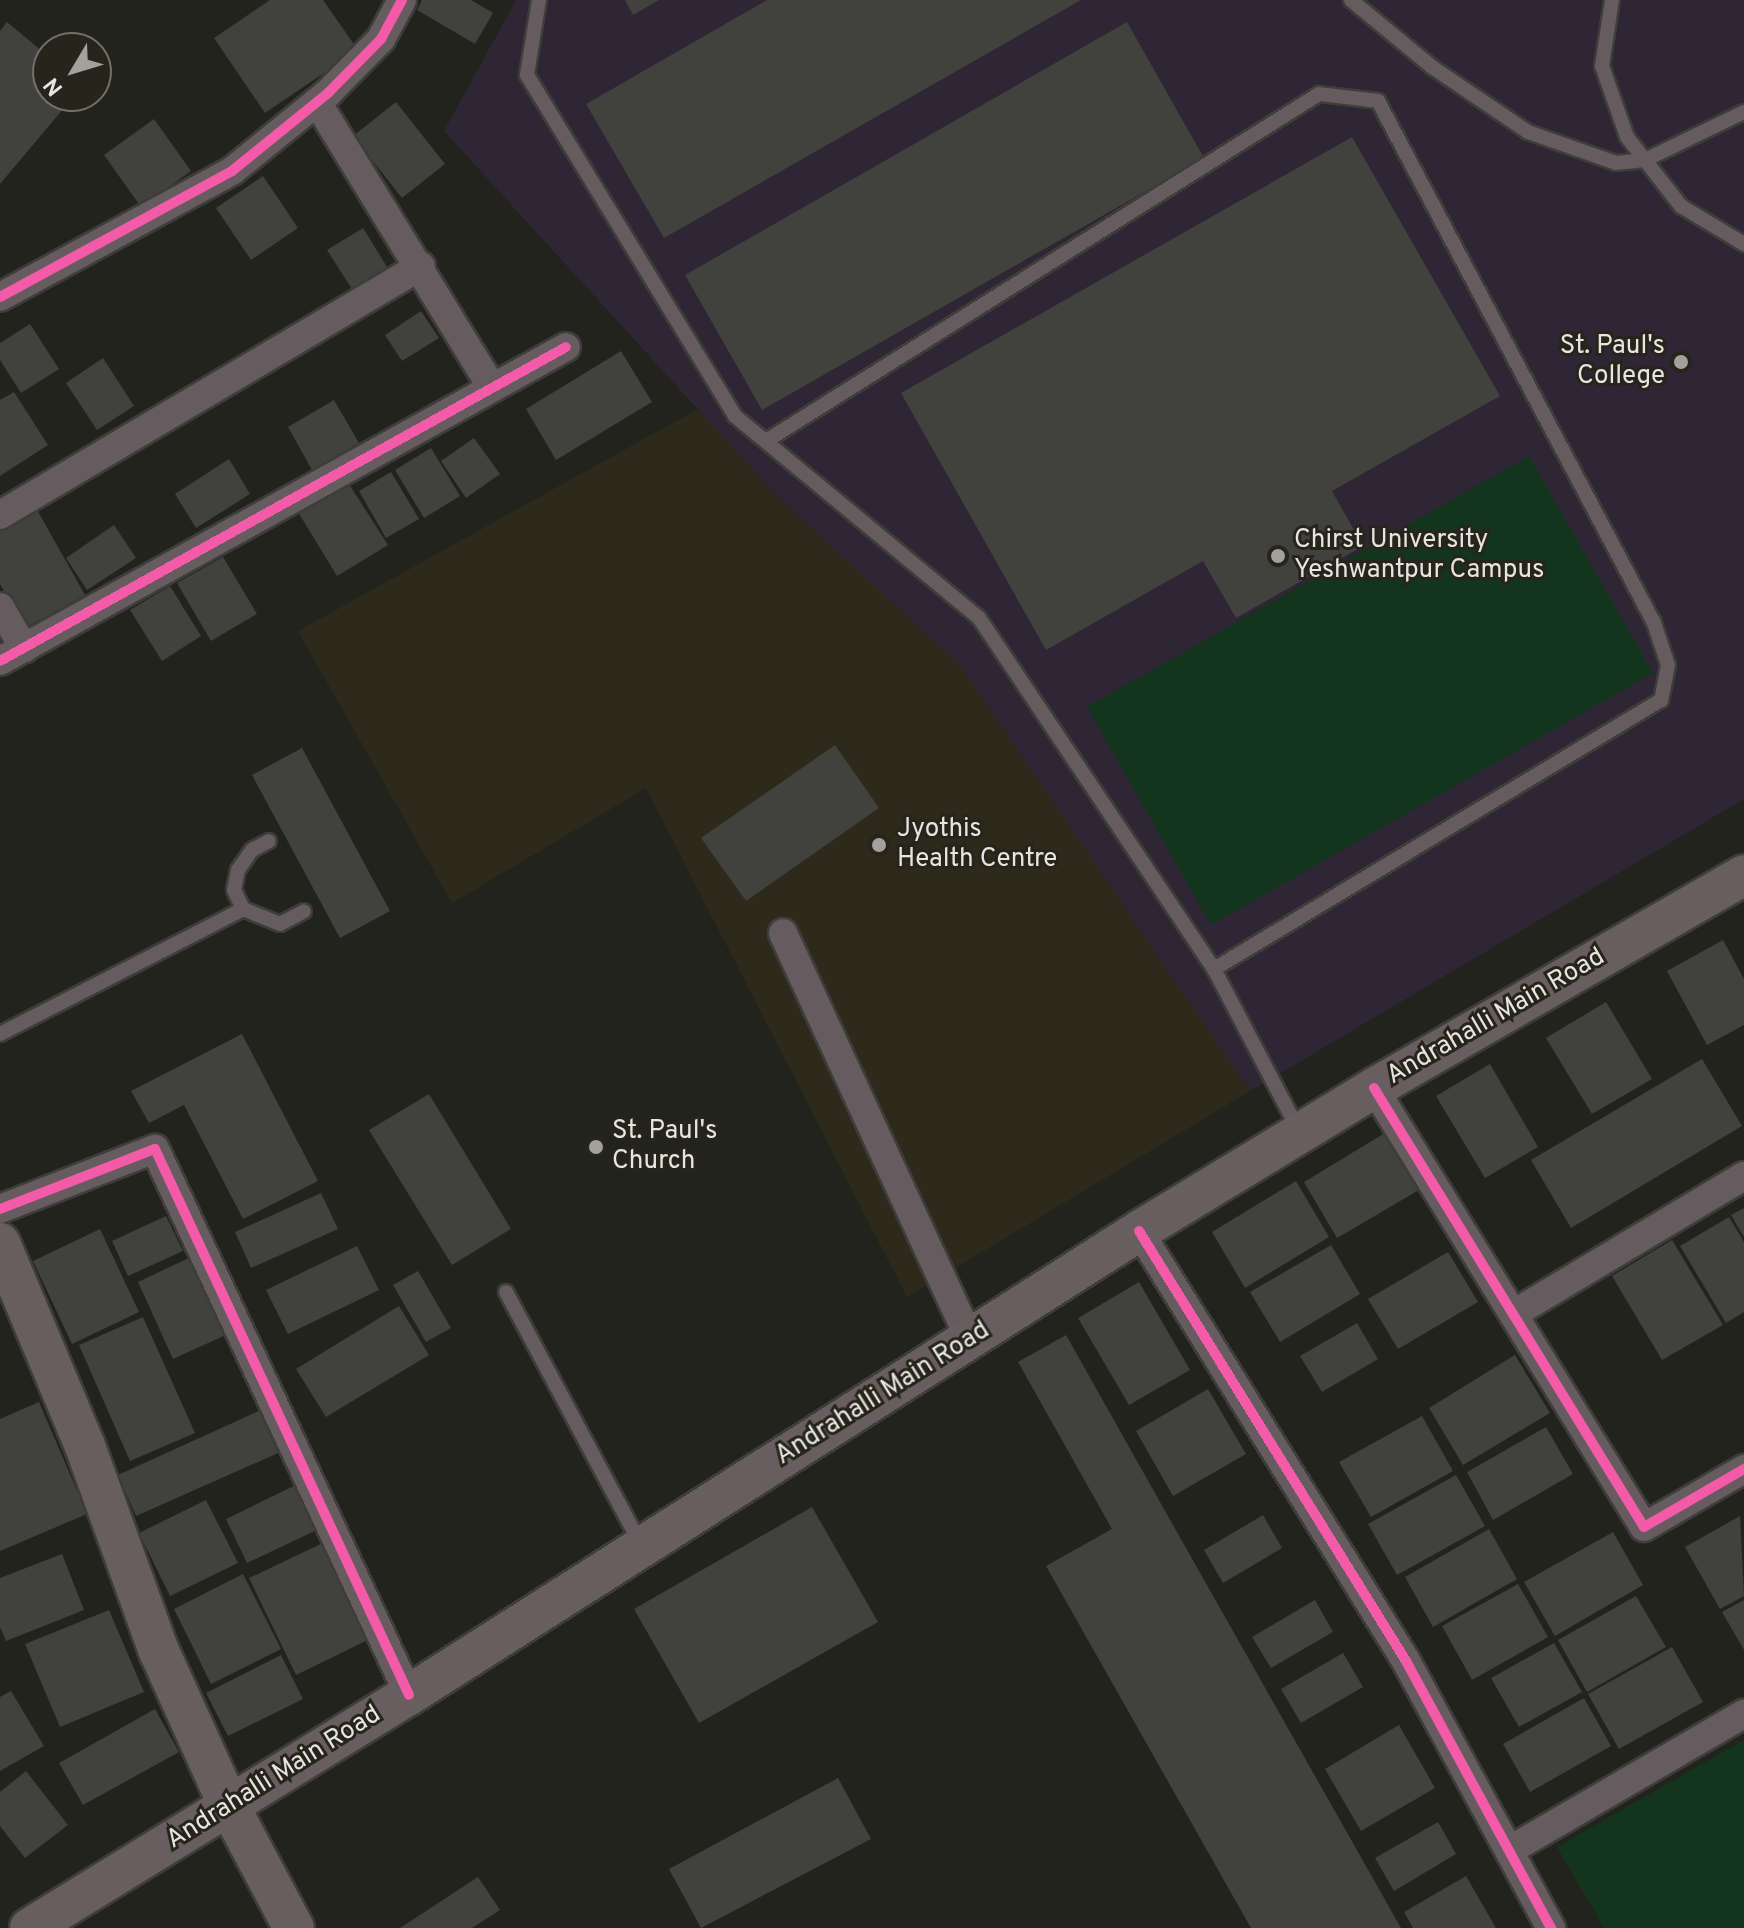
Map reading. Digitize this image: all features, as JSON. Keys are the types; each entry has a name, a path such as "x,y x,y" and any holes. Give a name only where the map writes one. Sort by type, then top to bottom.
{"main road":[{"name":"Andrahalli Main Road","path":"30,1928 409,1695 1139,1231 1374,1088 1744,875"},
{"path":"0,1243 85,1446 159,1651 229,1806 294,1928"}],"street":[{"path":"0,297 232,171 317,102 381,39 402,0"},
{"path":"317,102 421,266 492,388"},
{"path":"0,515 421,266"},
{"path":"0,607 12,654 566,347"},
{"path":"783,933 970,1339"},
{"path":"1374,1088 1644,1527 1744,1469"},
{"path":"0,1209 155,1149 409,1695"},
{"path":"1515,1313 1744,1176"},
{"path":"1139,1231 1406,1661 1551,1928"},
{"path":"1510,1850 1744,1714"}],"lane":[{"path":"539,0 527,75 735,416 979,618 1214,969 1300,1133"},
{"path":"1351,0 1432,67 1528,132 1616,163 1645,160 1744,112"},
{"path":"1612,0 1602,66 1627,137 1681,206 1744,244"},
{"path":"766,441 1319,94 1378,101 1654,623 1668,665 1661,700 1214,969"},
{"path":"269,841 252,850 238,870 234,890 243,909 280,924 304,911"},
{"path":"0,1034 243,909"},
{"path":"506,1292 643,1547"}],"shaded area":[{"name":"Chirst University Yeshwantpur Campus","path":"516,0 1744,0 1744,799 1250,1091 960,665 777,496 444,131"},
{"name":"Jyothis Health Centre","path":"698,409 777,496 960,665 1250,1091 907,1297 646,788 452,903 298,631"}],"green space":[{"path":"1529,456 1653,673 1211,925 1087,707"},
{"path":"1744,1740 1744,1928 1604,1928 1557,1847"}],"building":[{"path":"270,0 323,0 358,50 265,113 214,38"},
{"path":"422,0 471,0 493,13 475,44 417,10"},
{"path":"625,0 659,0 633,15"},
{"path":"767,0 1081,0 664,238 586,104"},
{"path":"7,22 32,43 32,112 61,112 0,184 0,31"},
{"path":"1127,22 1204,158 762,410 685,275"},
{"path":"396,102 445,164 402,198 353,136"},
{"path":"154,119 191,171 141,207 104,155"},
{"path":"1352,137 1500,396 1332,491 1363,546 1236,618 1203,561 1046,650 901,393"},
{"path":"263,176 298,228 251,260 216,208"},
{"path":"363,228 392,275 357,297 327,250"},
{"path":"421,311 439,338 402,361 385,335"},
{"path":"30,324 59,369 21,393 0,360 0,343"},
{"path":"621,351 652,402 556,460 526,409"},
{"path":"103,358 134,406 97,430 66,383"},
{"path":"14,392 48,445 0,476 0,400"},
{"path":"334,400 359,443 312,470 288,427"},
{"path":"474,438 500,474 466,498 441,461"},
{"path":"431,448 460,496 424,518 395,470"},
{"path":"229,459 250,494 196,528 175,494"},
{"path":"391,472 419,519 386,538 359,491"},
{"path":"347,481 388,545 337,576 298,512"},
{"path":"36,508 85,595 25,628 0,584 0,529"},
{"path":"114,525 136,558 87,590 66,558"},
{"path":"223,557 257,614 211,641 177,583"},
{"path":"170,586 201,636 162,661 130,610"},
{"path":"835,745 879,808 746,901 701,838"},
{"path":"302,748 390,911 340,938 252,775"},
{"path":"1723,940 1744,979 1744,1025 1707,1045 1667,971"},
{"path":"1606,1002 1652,1079 1592,1114 1546,1038"},
{"path":"242,1034 318,1181 243,1219 184,1105 149,1123 131,1091"},
{"path":"1702,1059 1742,1126 1571,1228 1531,1160"},
{"path":"1490,1064 1538,1147 1485,1178 1436,1096"},
{"path":"429,1094 511,1229 452,1265 369,1130"},
{"path":"1385,1133 1419,1190 1337,1238 1304,1182"},
{"path":"1296,1181 1329,1237 1245,1288 1212,1232"},
{"path":"321,1193 338,1229 251,1268 235,1232"},
{"path":"1744,1208 1744,1237 1731,1215"},
{"path":"166,1216 183,1251 128,1276 112,1241"},
{"path":"1729,1217 1744,1242 1744,1312 1726,1323 1680,1246"},
{"path":"100,1229 139,1312 72,1344 33,1261"},
{"path":"1672,1240 1723,1325 1662,1360 1612,1276"},
{"path":"1331,1245 1360,1294 1280,1342 1250,1292"},
{"path":"357,1246 379,1290 288,1334 266,1290"},
{"path":"1448,1252 1478,1302 1398,1349 1368,1299"},
{"path":"193,1256 228,1334 173,1359 138,1282"},
{"path":"418,1271 451,1328 426,1342 393,1285"},
{"path":"1139,1282 1190,1370 1129,1405 1078,1318"},
{"path":"399,1306 429,1355 326,1417 296,1369"},
{"path":"143,1317 195,1433 130,1461 79,1345"},
{"path":"1357,1323 1378,1359 1322,1392 1300,1356"},
{"path":"1066,1335 1401,1928 1251,1928 1046,1566 1112,1529 1018,1362"},
{"path":"1515,1355 1550,1413 1463,1465 1429,1408"},
{"path":"1208,1389 1246,1454 1173,1496 1136,1431"},
{"path":"39,1402 87,1514 0,1551 0,1419"},
{"path":"259,1411 278,1453 136,1516 118,1475"},
{"path":"1422,1416 1453,1471 1371,1517 1339,1462"},
{"path":"1546,1427 1573,1474 1493,1520 1467,1472"},
{"path":"1456,1475 1485,1526 1397,1575 1368,1524"},
{"path":"302,1482 323,1527 247,1563 226,1519"},
{"path":"206,1500 238,1563 170,1596 139,1533"},
{"path":"812,1507 878,1622 699,1723 634,1609"},
{"path":"1263,1515 1282,1548 1223,1583 1204,1550"},
{"path":"1740,1516 1744,1596 1720,1609 1685,1547"},
{"path":"1489,1529 1517,1579 1433,1627 1405,1577"},
{"path":"1613,1532 1643,1585 1555,1636 1524,1582"},
{"path":"325,1542 372,1638 296,1675 249,1578"},
{"path":"62,1554 84,1610 6,1641 0,1627 0,1578"},
{"path":"243,1574 281,1649 211,1684 174,1609"},
{"path":"1518,1584 1548,1637 1472,1680 1442,1626"},
{"path":"1636,1596 1666,1647 1587,1692 1558,1640"},
{"path":"1315,1600 1333,1632 1271,1668 1252,1637"},
{"path":"1744,1600 1744,1650 1722,1612"},
{"path":"109,1610 144,1692 60,1727 25,1644"},
{"path":"1554,1643 1582,1692 1519,1727 1491,1678"},
{"path":"1672,1647 1703,1702 1619,1749 1588,1694"},
{"path":"1343,1653 1363,1687 1301,1723 1281,1689"},
{"path":"281,1655 303,1699 228,1736 206,1693"},
{"path":"11,1691 44,1746 0,1771 0,1697"},
{"path":"1584,1698 1611,1746 1530,1792 1503,1744"},
{"path":"155,1709 179,1752 83,1805 59,1763"},
{"path":"1399,1725 1435,1788 1361,1831 1325,1769"},
{"path":"26,1771 68,1825 25,1858 0,1826 0,1792"},
{"path":"838,1778 871,1839 701,1928 669,1869"},
{"path":"1438,1822 1456,1854 1394,1891 1375,1858"},
{"path":"1466,1876 1496,1928 1413,1928 1404,1912"},
{"path":"478,1877 500,1910 472,1928 400,1928"}],"cycle path":[{"path":"0,297 232,171 328,93 381,39 402,0"},
{"path":"0,661 566,347"},
{"path":"1374,1088 1644,1527 1744,1469"},
{"path":"0,1209 155,1149 409,1695"},
{"path":"1139,1231 1406,1661 1551,1928"}],"place":[{"name":"St. Paul's College","path":"1681,362"},
{"name":"Chirst University Yeshwantpur Campus","path":"1278,556"},
{"name":"Jyothis Health Centre","path":"879,845"},
{"name":"St. Paul's Church","path":"596,1147"}]}
